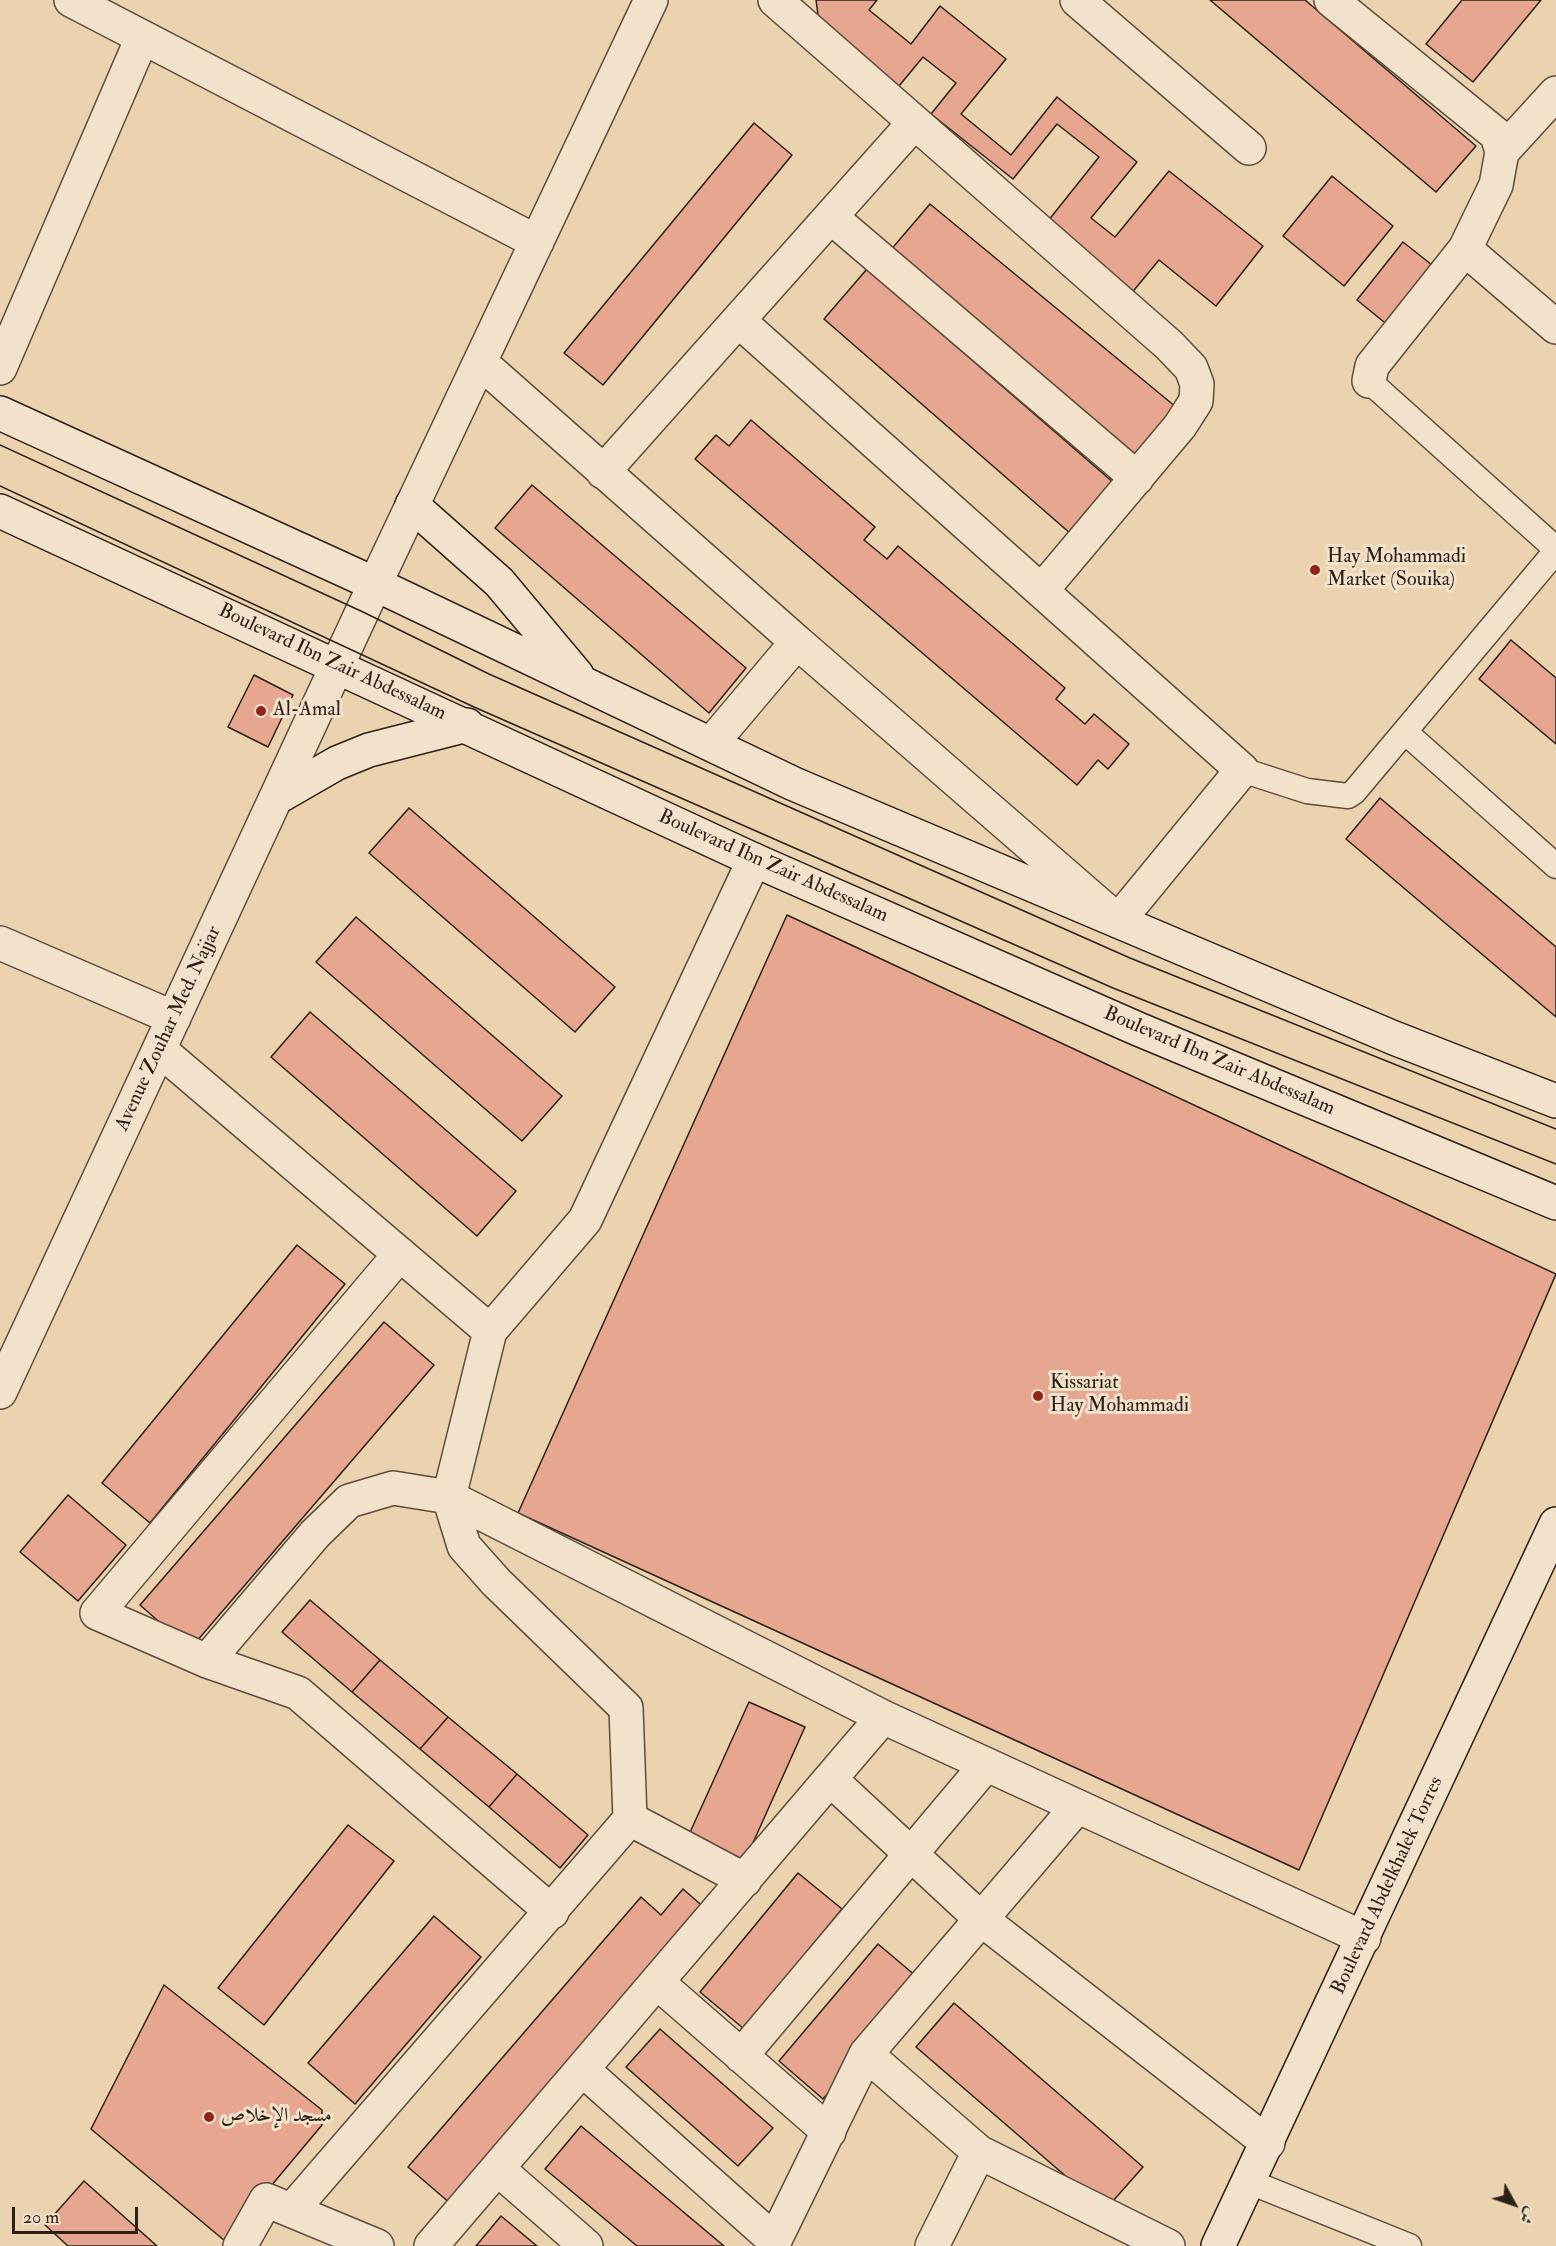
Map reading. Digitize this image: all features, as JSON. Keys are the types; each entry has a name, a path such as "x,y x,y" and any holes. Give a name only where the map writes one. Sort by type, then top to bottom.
{"street":[{"path":"71,0 537,242"},
{"name":"Avenue Zouhar Med. Najjar","path":"0,1392 10,1344 159,1050 412,505 651,0"},
{"path":"775,0 1191,368 1197,384 1196,401 1180,426 1042,590"},
{"path":"1077,0 1249,148"},
{"path":"1331,0 1497,135 1502,153 1496,185 1465,249 1372,366 1369,381"},
{"path":"0,368 142,38"},
{"path":"1502,153 1556,93"},
{"path":"603,472 914,123"},
{"path":"831,217 1137,478"},
{"path":"1465,249 1556,327"},
{"path":"739,321 1242,770 1118,921"},
{"path":"480,362 1118,921"},
{"path":"0,412 375,584 794,784 1394,1038 1556,1101"},
{"path":"412,505 499,582 584,683"},
{"name":"Boulevard Ibn Zair Abdessalam","path":"0,511 339,665 754,860 1138,1029 1556,1203"},
{"path":"711,744 797,642"},
{"path":"278,797 337,763 369,750 467,725"},
{"path":"292,2211 630,1820 626,1708 496,1582 464,1546 449,1497 490,1331 585,1220 754,860"},
{"path":"0,943 174,1018"},
{"path":"159,1050 490,1331"},
{"path":"400,1254 97,1613 207,1661 298,1693 552,1912"},
{"path":"207,1661 315,1534 349,1501 393,1488 449,1497 883,1718 985,1767 1364,1938"},
{"name":"Boulevard Abdelkhalek Torres","path":"1218,2246 1251,2182 1556,1524"},
{"path":"431,2246 883,1718"},
{"path":"741,2056 985,1767"},
{"path":"830,1779 981,1919 1268,2144"},
{"path":"583,2070 773,2243 866,2054 1076,1808"},
{"path":"630,1820 745,1880"},
{"path":"658,1983 829,2132"},
{"path":"866,2054 979,2152 1168,2246"},
{"path":"932,2246 979,2152"},
{"path":"498,2169 586,2246"},
{"path":"240,2246 266,2200 377,2246"}],"lane":[{"path":"1242,770 1307,791 1348,796 1361,785 1556,550 1369,381"},
{"path":"1405,732 1556,866"},
{"path":"1251,2182 1409,2246"}],"building":[{"path":"816,0 877,0 869,10 911,44 940,6 1006,59 961,114 1011,155 1057,97 1137,162 1091,218 1115,237 1169,171 1263,246 1216,306 1159,260 1130,295 1044,226 1099,157 1057,124 1013,179 931,114 956,83 923,57 899,86 819,22"},
{"path":"1210,0 1305,0 1476,146 1436,192"},
{"path":"1462,0 1541,0 1473,82 1426,44"},
{"path":"754,123 792,155 603,385 564,353"},
{"path":"1332,176 1393,226 1344,286 1283,236"},
{"path":"930,204 1182,412 1142,461 889,252"},
{"path":"1403,242 1442,273 1395,331 1357,300"},
{"path":"867,269 1115,484 1071,534 824,319"},
{"path":"751,420 875,527 864,540 887,559 898,546 1065,688 1056,699 1085,724 1094,714 1129,744 1108,769 1098,760 1077,785 695,459 716,435 729,446"},
{"path":"532,485 746,668 709,713 495,528"},
{"path":"1511,640 1556,678 1556,744 1479,679"},
{"name":"Al-Amal","path":"254,675 293,695 268,747 228,727"},
{"path":"1380,798 1556,947 1556,1017 1346,839"},
{"path":"409,808 615,987 575,1032 369,853"},
{"name":"Kissariat Hay Mohammadi","path":"787,915 1556,1274 1299,1870 518,1513"},
{"path":"356,917 562,1096 522,1141 316,962"},
{"path":"310,1012 516,1191 477,1236 271,1057"},
{"path":"297,1245 345,1284 150,1523 102,1483"},
{"path":"384,1322 434,1365 190,1649 140,1605"},
{"path":"68,1495 126,1545 78,1601 20,1552"},
{"path":"310,1600 380,1660 352,1692 282,1632"},
{"path":"380,1660 448,1717 420,1749 352,1692"},
{"path":"749,1702 805,1727 743,1865 687,1839"},
{"path":"448,1717 517,1774 489,1807 420,1749"},
{"path":"517,1774 588,1835 560,1868 489,1807"},
{"path":"348,1825 394,1861 264,2025 218,1988"},
{"path":"798,1873 842,1909 744,2029 700,1992"},
{"path":"683,1889 707,1910 451,2204 408,2167 641,1897 661,1915"},
{"path":"434,1916 481,1957 355,2104 308,2063"},
{"path":"878,1944 923,1982 823,2099 779,2061"},
{"name":"مسجد الإخلاص","path":"164,1985 322,2110 322,2125 225,2241 91,2129"},
{"path":"954,2003 1143,2167 1105,2210 916,2047"},
{"path":"660,2029 773,2128 738,2166 626,2067"},
{"path":"581,2126 724,2246 637,2246 545,2169"},
{"path":"84,2181 157,2246 68,2246 45,2225"},
{"path":"501,2216 537,2246 476,2246"}],"tram line":[{"path":"0,445 363,612 489,674 1130,958 1556,1129"},
{"path":"0,486 474,707 1113,988 1556,1164"}],"place":[{"name":"Hay Mohammadi Market (Souika)","path":"1315,570"},
{"name":"Al-Amal","path":"261,711"},
{"name":"Kissariat Hay Mohammadi","path":"1038,1396"},
{"name":"مسجد الإخلاص","path":"209,2117"}]}
